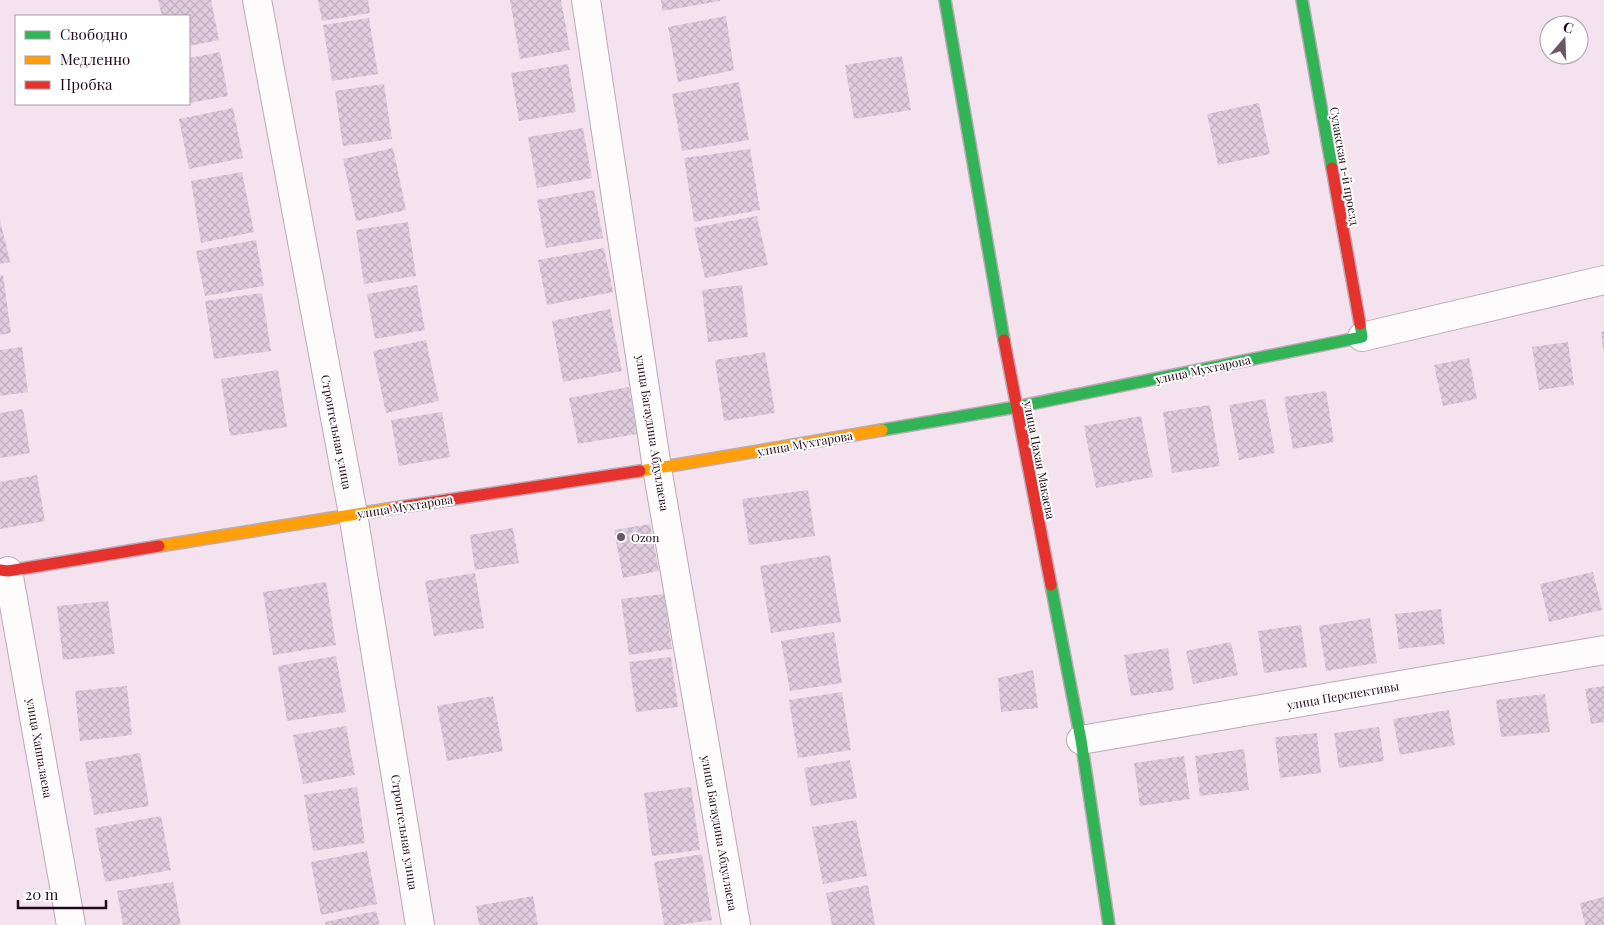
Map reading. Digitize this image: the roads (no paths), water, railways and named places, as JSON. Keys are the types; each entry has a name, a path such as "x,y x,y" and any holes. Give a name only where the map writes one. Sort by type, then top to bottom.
{"street":[{"name":"Строительная улица","path":"257,0 353,514 420,925"},
{"name":"улица Багаудина Абдуллаева","path":"586,0 657,468 736,925"},
{"name":"улица Цахая Макаева","path":"945,0 1016,408 1081,740 1109,925"},
{"name":"Сулакская 1-й проезд","path":"1302,0 1362,337"},
{"name":"улица Мухтарова","path":"4,571 353,514 657,468 1016,408 1362,337 1604,280"},
{"name":"улица Хаппалаева","path":"4,571 71,925"},
{"name":"улица Перспективы","path":"1081,740 1604,650"}],"place":[{"name":"Ozon","path":"621,537"}]}
